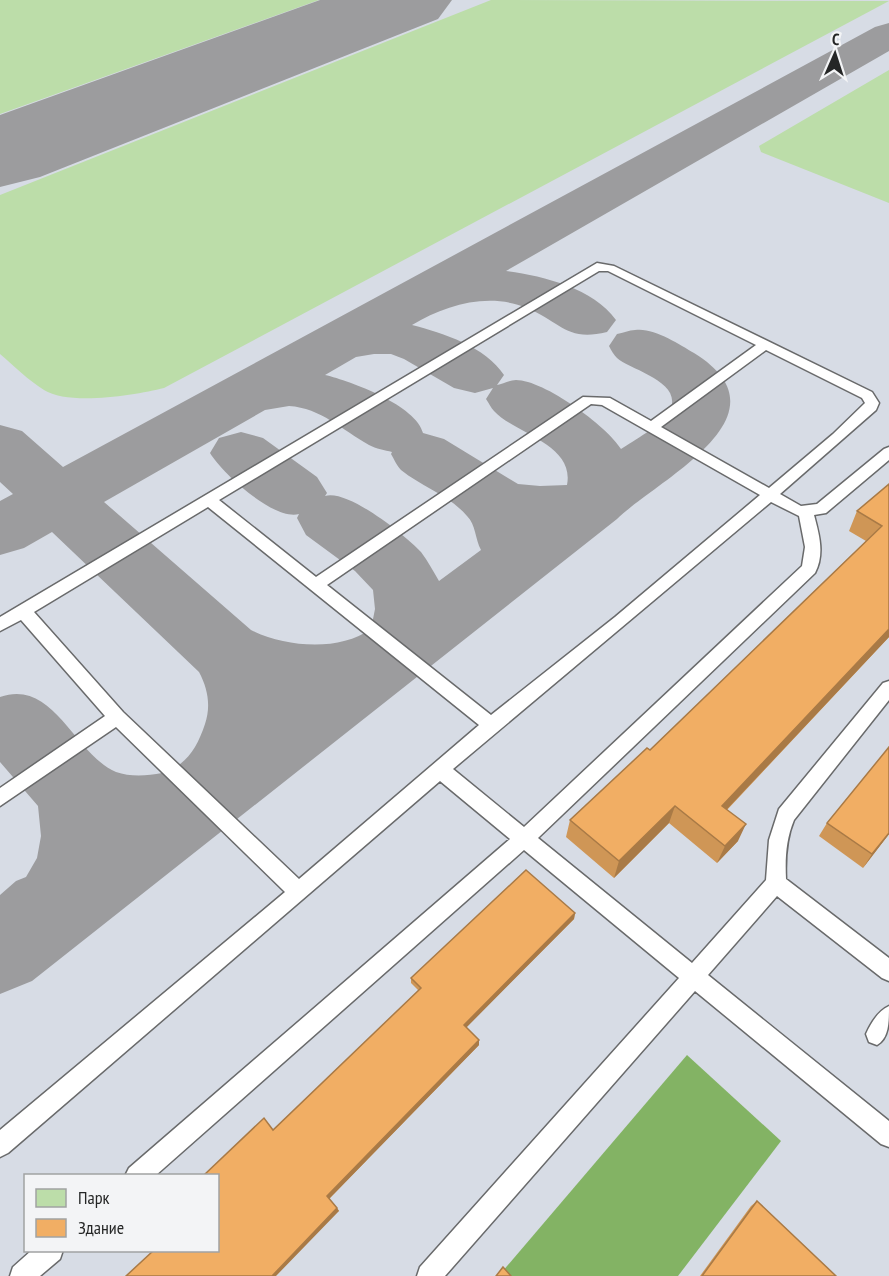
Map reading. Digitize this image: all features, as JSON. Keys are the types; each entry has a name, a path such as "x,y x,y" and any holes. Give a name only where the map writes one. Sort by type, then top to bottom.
{"lane":[{"path":"0,625 597,267 610,268 867,395 872,403 871,407 621,621 491,725 299,892 0,1145"},
{"path":"651,427 765,345"},
{"path":"314,586 582,402 596,399 605,401 799,511 820,509 889,452"},
{"path":"209,500 491,725"},
{"path":"139,1174 525,838 809,569 813,558 813,544 806,512"},
{"path":"23,611 117,717 299,892"},
{"path":"429,1276 776,883 775,855 778,835 786,815 889,688"},
{"path":"0,798 117,717"},
{"path":"440,770 889,1136"},
{"path":"776,883 889,971"},
{"path":"22,1276 50,1252"}],"shaded area":[{"path":"0,0 889,0 889,1276 0,1276"}],"green space":[{"path":"0,0 319,0 0,114"},
{"path":"491,0 889,1 164,388 103,398 55,395 32,382 0,354 0,195"},
{"path":"889,70 889,203 761,152 759,146"},
{"path":"687,1055 781,1141 678,1276 506,1276 502,1272"}],"building":[{"path":"889,484 889,629 722,806 746,824 725,846 675,806 619,861 570,820 647,748 650,750 882,526 857,511"},
{"path":"889,747 889,833 872,854 827,823"},
{"path":"526,870 575,913 464,1025 479,1040 327,1196 337,1208 272,1276 126,1276 152,1252 219,1252 219,1174 205,1174 264,1118 273,1130 421,988 411,978"},
{"path":"757,1201 836,1276 702,1276"},
{"path":"503,1267 511,1276 496,1276"}],"taxiway":[{"path":"58,499 889,35"},
{"path":"434,295 475,286 519,289 546,297 588,320"},
{"path":"333,346 374,337 408,341 440,355 475,375"},
{"path":"594,502 675,441 696,421 700,413 701,400 698,389 691,379 682,370 637,346"},
{"path":"245,396 289,388 324,393 356,409 393,432"},
{"path":"516,399 552,420 588,448 596,459 600,471 594,502"},
{"path":"0,446 58,499"},
{"path":"241,453 294,493"},
{"path":"422,454 478,488 490,499 500,511 507,525 509,540"},
{"path":"488,497 514,506 540,509 566,508 592,503"},
{"path":"0,531 58,499"},
{"path":"58,499 225,651"},
{"path":"203,797 592,503"},
{"path":"225,651 269,670 319,674 347,670 374,662 392,654 400,647 408,628 410,615 411,603 406,586 388,562 330,518"},
{"path":"203,797 234,759 247,714 246,692 239,674 225,651"},
{"path":"15,724 73,788"},
{"path":"48,911 57,907 73,877 82,850 83,822 73,788"},
{"path":"73,788 95,803 130,812 151,812 200,799"},
{"path":"0,950 200,799"}],"runway":[{"path":"0,153 406,0"}]}
